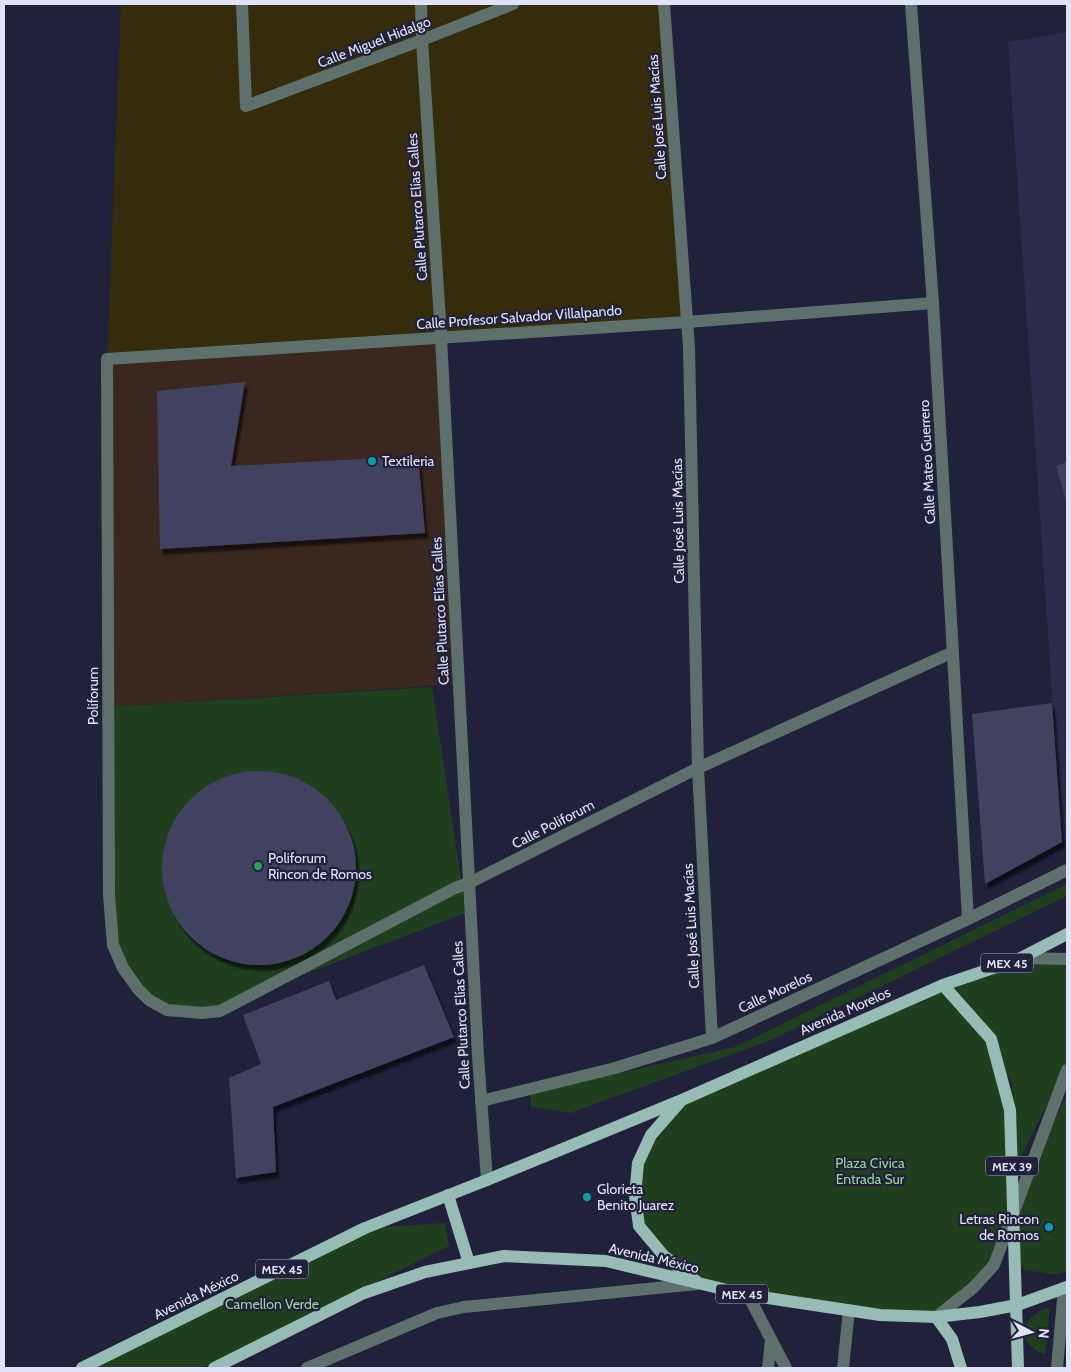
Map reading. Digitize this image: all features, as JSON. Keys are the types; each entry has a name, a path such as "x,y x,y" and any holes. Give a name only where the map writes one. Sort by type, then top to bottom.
{"main road":[{"name":"Avenida Morelos","path":"684,1099 943,985 1020,958 1067,934"},
{"name":"MEX 39","path":"943,985 991,1039 1010,1110 1018,1368"},
{"name":"Avenida México","path":"82,1368 365,1228 684,1099"},
{"path":"684,1099 651,1135 638,1163 635,1196 639,1226 664,1256 699,1284"},
{"path":"448,1195 469,1263"},
{"name":"Avenida México","path":"214,1368 364,1293 425,1272 504,1256 606,1261 748,1295 880,1315 936,1317 980,1312 1017,1305"},
{"name":"MEX 45","path":"1017,1305 1066,1287"},
{"path":"936,1317 952,1339 961,1368"}],"street":[{"name":"Calle Miguel Hidalgo","path":"242,4 246,106 513,4"},
{"name":"Calle Plutarco Elías Calles","path":"421,4 441,337 481,1101 487,1180"},
{"name":"Calle José Luis Macías","path":"664,4 689,348 698,768 712,1038"},
{"name":"Calle Mateo Guerrero","path":"911,4 933,302 968,919"},
{"name":"Calle Profesor Salvador Villalpando","path":"107,359 687,322 933,302"},
{"name":"Poliforum","path":"107,359 108,876 113,945 123,968 138,989 149,1000 167,1010"},
{"name":"Calle Poliforum","path":"167,1010 202,1013 220,1011 455,888 469,883 698,768 953,652"},
{"name":"Calle Morelos","path":"481,1101 615,1068 712,1038 968,919 1067,870"},
{"name":"Avenida Morelos","path":"1020,958 1067,959"},
{"path":"936,1317 973,1288 994,1264 1067,1070"},
{"path":"307,1368 436,1313 455,1309 699,1284"},
{"path":"1057,1368 1066,1287"},
{"path":"748,1295 786,1368"},
{"path":"845,1365 849,1310"},
{"path":"768,1368 771,1340"}],"shaded area":[{"path":"1067,32 1067,839 1062,842 1008,42"},
{"path":"441,337 459,684 108,707 107,359"}],"green space":[{"path":"432,687 466,913 202,1013 167,1010 138,989 113,945 108,707"},
{"path":"1067,884 1067,896 769,1041 570,1113 531,1107 531,1093 735,1047"},
{"name":"Plaza Civica Entrada Sur","path":"1017,960 1067,964 1067,1064 1016,1167 1012,1082 998,1063 1010,1110 1014,1210 1067,1094 1067,1271 1057,1275 1025,1270 1015,1261 1013,1213 994,1265 936,1317 699,1284 639,1226 635,1196 651,1135 684,1099"},
{"name":"Camellon Verde","path":"445,1223 449,1246 202,1368 82,1368 365,1228"},
{"path":"1050,1308 1045,1354 1028,1344 1023,1330 1033,1316"}],"sand":[{"path":"121,4 664,4 687,322 107,359"}],"building":[{"name":"Textileria","path":"245,382 231,466 418,456 425,533 160,549 157,391"},
{"path":"1067,462 1067,504 1056,466"},
{"path":"1052,703 1062,842 985,884 972,714"},
{"name":"Poliforum Rincon de Romos","path":"259,771 287,775 305,783 320,793 334,807 344,822 352,840 356,868 352,896 344,914 334,929 320,943 305,953 287,961 259,965 231,961 213,953 198,943 184,929 174,914 166,896 162,868 166,840 174,822 184,807 198,793 213,783 231,775"},
{"path":"424,965 454,1037 273,1107 276,1172 236,1178 229,1078 261,1064 243,1015 329,981 336,1000"}],"place":[{"name":"Textileria","path":"372,461"},
{"name":"Poliforum Rincon de Romos","path":"258,866"},
{"name":"Glorieta Benito Juarez","path":"587,1197"},
{"name":"Letras Rincon de Romos","path":"1049,1227"}]}
